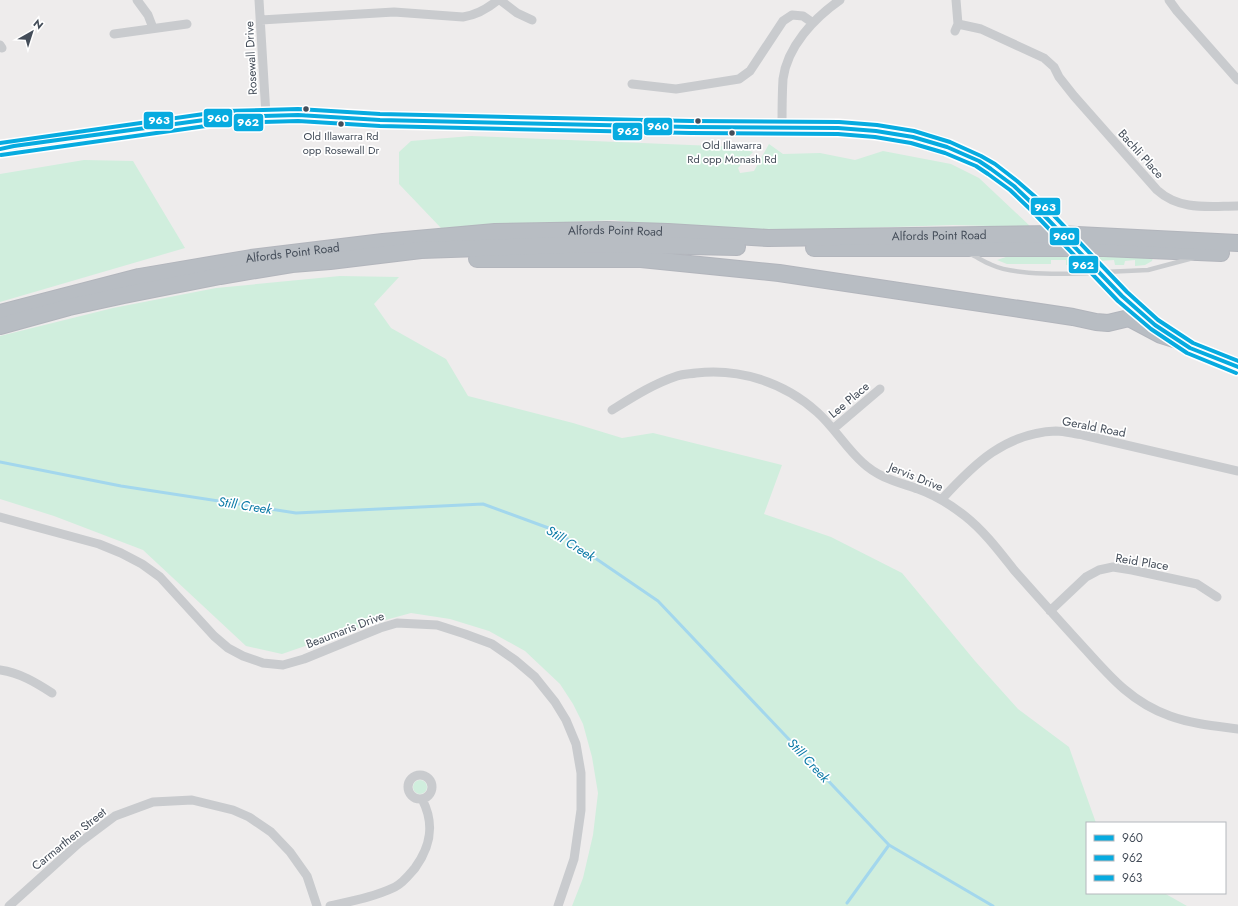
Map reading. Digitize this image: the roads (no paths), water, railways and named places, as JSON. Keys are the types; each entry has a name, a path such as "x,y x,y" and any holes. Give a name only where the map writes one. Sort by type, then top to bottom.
{"highway":[{"name":"Alfords Point Road","path":"0,314 139,277 251,258 383,242 495,232 607,230 768,238 1057,234 1238,243"},
{"name":"Alfords Point Road","path":"0,326 69,307 220,276 292,264 421,250 594,244 854,249 1104,248 1238,254"},
{"path":"330,261 354,265 495,258 641,260 779,273 1073,317 1096,322 1112,323 1129,318 1161,335 1177,340"}],"street":[{"path":"137,0 148,15 153,28"},
{"name":"Rosewall Drive","path":"260,0 266,115"},
{"path":"261,20 394,12 463,17 473,16 482,12 499,0 517,13 532,20"},
{"path":"782,126 783,78 788,61 796,45 813,23 840,0"},
{"name":"Bachli Place","path":"956,0 956,28 982,29 1044,58 1054,67 1059,77 1074,96 1163,195 1186,205 1238,206"},
{"path":"1169,0 1238,80"},
{"path":"632,84 676,89 739,79 750,71 783,22 792,15 803,16 813,23"},
{"path":"114,34 187,24"},
{"path":"0,149 226,117 266,115 329,116 380,120 695,127 782,126 852,129 892,134 941,145 976,160 1006,179 1052,222 1120,294 1160,329 1204,354 1238,367"},
{"name":"Jervis Drive","path":"612,410 652,386 679,375 709,372 739,374 771,383 800,398 817,412 857,458 877,474 896,482 920,489 942,499 965,516 986,536 1050,611 1116,683 1132,696 1154,709 1170,716 1192,722 1238,729"},
{"name":"Lee Place","path":"833,429 880,389"},
{"name":"Gerald Road","path":"942,499 981,461 1006,443 1030,434 1057,431 1083,435 1238,471"},
{"name":"Beaumaris Drive","path":"0,517 99,544 142,564 160,577 214,636 228,648 243,656 263,663 283,665 304,660 380,628 397,623 437,625 492,644 515,660 535,677 555,702 566,720 576,744 579,758 581,773 581,810 574,859 558,906"},
{"name":"Reid Place","path":"1050,611 1086,577 1099,570 1113,567 1196,584 1217,597"},
{"path":"0,670 30,679 52,693"},
{"path":"330,906 376,895 397,886 409,875 422,858 428,844 430,827 427,810 422,799"},
{"name":"Carmarthen Street","path":"9,906 80,843 115,816 153,802 192,800 232,810 249,817 271,832 290,852 306,876 316,906"}],"lane":[{"path":"960,249 993,266 1021,272 1077,274 1148,270 1212,253"}],"waterway":[{"name":"Still Creek","path":"0,462 121,486 296,513 483,504 554,530 658,601 889,845 993,906"},
{"path":"847,903 889,845"}],"place":[{"name":"Old Illawarra Rd opp Rosewall Dr","path":"341,124"},
{"name":"Old Illawarra Rd opp Monash Rd","path":"732,133"}]}
